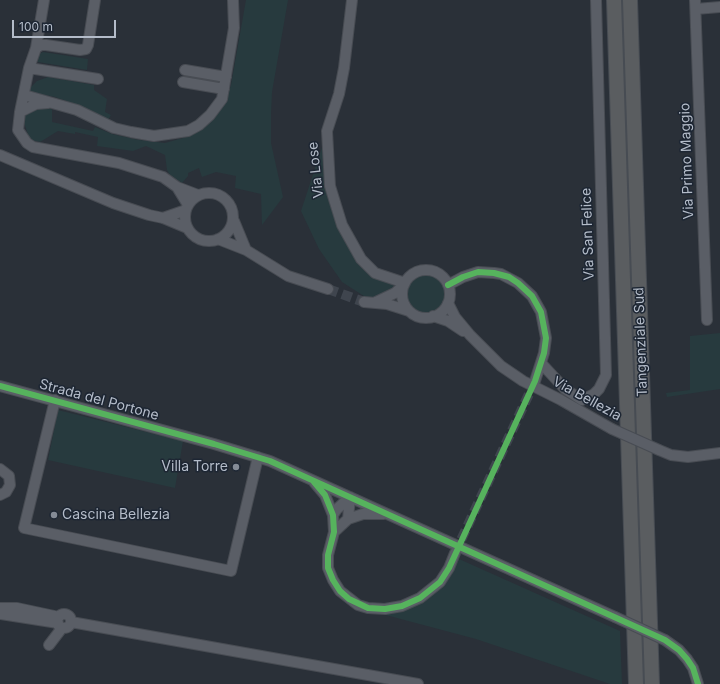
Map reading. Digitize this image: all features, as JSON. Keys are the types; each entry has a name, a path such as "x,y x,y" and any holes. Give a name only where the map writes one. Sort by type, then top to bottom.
{"highway":[{"name":"Tangenziale Sud","path":"614,0 636,684"},
{"name":"Tangenziale Sud","path":"630,0 652,684"}],"street":[{"path":"44,0 36,48 29,68 20,112 18,130 27,143 33,147 119,163 163,177 177,187 198,195 213,192 227,199 232,206 234,221 246,250"},
{"path":"36,48 41,45 46,45 80,50 86,49 88,45 95,0"},
{"path":"24,95 54,102 77,110 114,128 154,136 188,131 199,125 210,115 222,99 234,28 233,0"},
{"name":"Via Lose","path":"352,0 344,68 339,94 327,131 330,186 342,225 361,259 375,273 404,284"},
{"name":"Via San Felice","path":"541,363 565,389 582,400 594,394 599,389 606,375 596,0"},
{"path":"695,5 720,7"},
{"name":"Via Primo Maggio","path":"695,5 707,320"},
{"path":"29,68 98,79"},
{"path":"185,70 226,77"},
{"path":"183,82 224,89"},
{"path":"20,112 36,104 54,102"},
{"path":"0,155 113,203 163,218 187,228 199,239 207,241 218,239 228,233 234,221"},
{"path":"177,187 187,207 185,220 187,228"},
{"path":"163,218 187,207 198,195"},
{"path":"218,239 246,250 288,276 328,289"},
{"name":"Via Bellezia","path":"376,302 394,293 409,277 424,270 438,273 448,285"},
{"path":"433,316 441,313 448,303 450,294 448,285 462,277 478,272 501,274 518,283 532,296 544,321 546,338 541,363 535,381"},
{"path":"404,284 402,297 410,312"},
{"name":"Via Bellezia","path":"364,302 376,302 398,306 417,316 426,318 433,316 448,321 470,335"},
{"name":"Via Bellezia","path":"448,303 455,316 470,335 501,366 523,381 561,400 612,430 671,455 688,457 720,453"},
{"name":"Strada del Portone","path":"0,386 192,438 270,461 665,640 679,650 687,660 693,668 698,684"},
{"name":"Strada del Portone","path":"55,400 24,528 107,544 231,571 258,457"},
{"path":"0,469 9,476 10,485 6,492 0,495"},
{"path":"313,480 325,495 334,515 334,532 328,555 328,568 333,580 349,600 368,608 385,609 402,606 420,598 440,582 449,568 455,554"},
{"path":"334,515 337,509 350,497"},
{"path":"348,519 350,497"},
{"path":"334,532 348,519 363,514 388,514"},
{"path":"0,608 17,608 62,623"},
{"path":"0,614 62,623 418,684"},
{"path":"49,645 62,623"}],"green space":[{"path":"246,0 288,0 272,92 271,114 271,143 283,197 262,225 261,194 235,188 236,176 216,172 202,177 199,168 188,173 188,176 182,183 170,175 167,170 165,155 146,146 133,151 97,146 98,137 75,132 75,134 58,131 40,142 34,141 29,137 24,123 24,115 40,107 52,109 52,122 93,131 95,127 112,134 139,140 165,143 190,136 211,121 225,102 231,85"},
{"path":"43,52 88,59 87,70 38,62 37,60 39,54"},
{"path":"48,77 94,85 94,90 107,99 105,112 111,115 108,120 75,104 55,97 30,92 30,88 37,81"},
{"path":"324,141 351,248 391,281 394,286 382,299 367,298 342,282 319,249 301,211"},
{"path":"426,270 435,272 443,277 448,285 450,294 448,303 443,311 435,316 426,318 417,316 409,311 404,303 402,294 404,285 409,277 417,272"},
{"path":"720,333 720,389 667,397 666,393 690,390 690,336"},
{"path":"58,410 183,441 175,488 48,460"},
{"path":"459,559 620,631 622,684 610,684 476,639 382,614 406,609 430,597 445,582"}],"tunnel":[{"path":"328,289 364,302"},
{"path":"455,553 535,381"}],"cycle path":[{"path":"314,482 325,495 333,515 334,532 328,555 328,568 340,591 349,599 368,608 385,609 402,606 420,598 440,582 449,568 535,381 544,353 546,338 541,312 532,296 509,277 494,273 478,272 463,277 448,285"},
{"path":"0,386 214,444 270,461 665,640 679,650 687,659 693,668 698,684"}],"place":[{"name":"Villa Torre","path":"236,467"},
{"name":"Cascina Bellezia","path":"54,515"}]}
